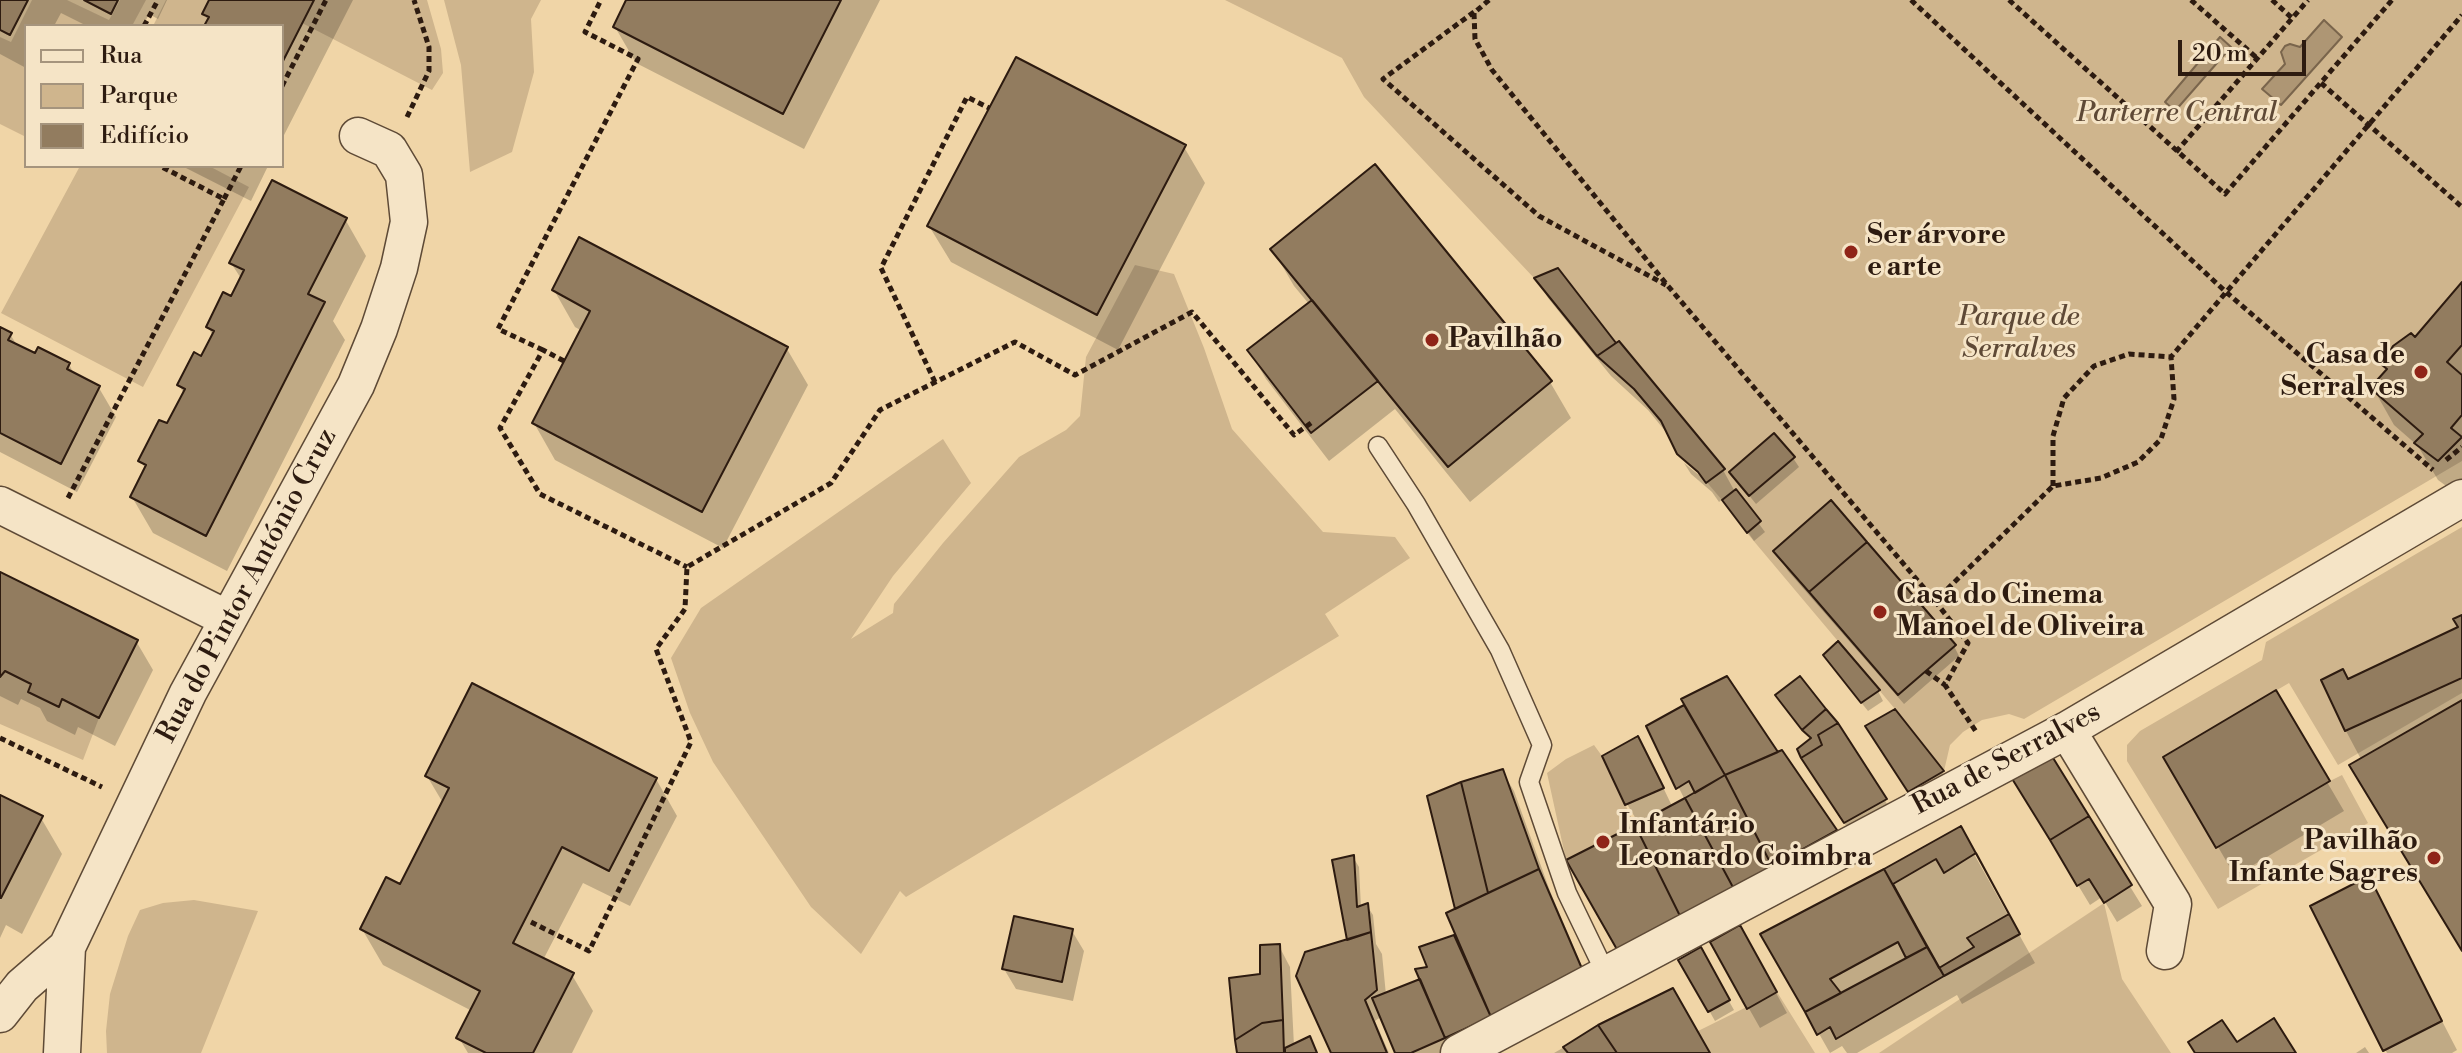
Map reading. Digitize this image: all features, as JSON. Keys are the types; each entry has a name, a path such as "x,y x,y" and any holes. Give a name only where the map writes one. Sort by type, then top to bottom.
{"street":[{"name":"Rua do Pintor António Cruz","path":"62,1053 67,947 135,803 228,619 356,385 379,329 399,268 409,222 404,175 374,143"},
{"name":"Rua de Serralves","path":"1459,1053 2067,730 2462,498"},
{"path":"0,505 228,619"},
{"path":"2067,730 2173,904 2165,951"},
{"path":"0,1014 22,986 67,947"}],"lane":[{"path":"1378,446 1416,504 1500,650 1536,731 1542,745 1529,782 1567,893 1606,974"}],"path":[{"path":"145,24 158,0"},
{"path":"284,82 326,0"},
{"path":"374,143 421,92 429,71 429,47 414,0"},
{"path":"564,361 498,329 638,59 585,32 601,0"},
{"path":"1911,0 2226,292 2434,471 2462,447"},
{"path":"2009,0 2225,194 2392,0"},
{"path":"2191,0 2257,58"},
{"path":"2272,0 2292,18"},
{"path":"2176,152 2308,0"},
{"path":"1484,2 1474,13 1475,39 1492,70 1668,286 1968,643 1945,685"},
{"path":"1484,2 1383,79 1539,216 1668,286"},
{"path":"1935,601 2053,486 2101,478 2138,462 2161,439 2174,399 2171,357 2462,15"},
{"path":"2321,83 2462,207"},
{"path":"935,382 881,268 967,97 989,108"},
{"path":"164,168 224,199"},
{"path":"51,531 240,168"},
{"path":"687,567 831,483 880,410 1015,342 1075,375 1192,312 1294,435 1311,423"},
{"path":"543,350 500,428 540,494 687,567"},
{"path":"2053,486 2053,436 2064,398 2094,366 2129,354 2171,357"},
{"path":"531,922 589,951 691,742 656,649 685,609 687,567"},
{"path":"1926,671 1945,685 1972,727"},
{"path":"0,738 135,803"}],"green space":[{"path":"32,0 67,0 109,20 120,0 146,0 133,24 24,24 24,136 0,124 0,37 11,42"},
{"path":"166,0 217,0 205,24 154,24"},
{"path":"314,0 427,0 441,49 443,73 432,90 302,23"},
{"path":"444,0 541,0 531,19 534,72 512,152 470,172 461,65"},
{"name":"Parque de Serralves","path":"1225,0 2462,0 2462,461 2024,719 2009,714 1982,720 1950,745 1944,771 1722,500 1698,472 1677,454 1661,421 1634,389 1597,356 1534,278 1364,97 1342,58"},
{"path":"79,168 213,168 249,187 143,387 1,313"},
{"path":"1135,265 1174,274 1232,429 1323,532 1395,537 1410,558 1325,614 1339,636 906,897 900,891 861,954 811,907 713,762 690,713 671,658 701,608 943,439 971,483 893,576 851,639 893,613 894,604 943,543 1019,457 1066,430 1080,416 1086,357"},
{"path":"2462,527 2462,693 2338,765 2289,683 2163,757 2330,781 2342,775 2368,823 2218,909 2127,761 2127,745 2140,731 2262,660 2266,642"},
{"path":"0,669 99,718 83,760 0,724"},
{"path":"1594,745 1635,825 1566,860 1547,773"},
{"path":"194,900 258,911 201,1053 107,1053 110,994 128,936 140,910 163,903"},
{"path":"2104,903 2122,979 2171,1053 1879,1053"},
{"path":"1777,992 1815,1053 1710,1053 1698,1031"}],"shaded area":[{"path":"2324,20 2342,37 2281,105 2262,89 2285,64 2281,52 2285,46 2300,47"},
{"path":"2220,37 2231,47 2175,111 2165,102"}],"building":[{"path":"0,0 28,0 10,35 0,30"},
{"path":"84,0 118,0 111,14"},
{"path":"209,0 314,0 284,59 284,24 205,24 209,17 202,14"},
{"path":"626,0 841,0 783,114 613,27"},
{"path":"1016,57 1186,145 1097,315 927,226"},
{"name":"Pavilhão","path":"1375,164 1552,381 1448,467 1270,249"},
{"path":"272,180 347,218 308,294 325,302 206,536 130,497 146,465 138,461 159,420 167,423 185,389 177,385 194,352 201,356 214,331 206,327 223,292 231,296 244,270 229,263"},
{"path":"579,237 788,347 702,512 532,423 590,311 552,290"},
{"path":"1558,268 1616,343 1597,356 1534,278"},
{"name":"Casa de Serralves","path":"2462,282 2462,345 2447,362 2462,375 2462,415 2451,428 2462,437 2438,461 2414,443 2423,434 2370,388 2387,369 2382,365 2393,346 2411,333 2415,337"},
{"path":"1312,300 1378,381 1311,433 1247,350"},
{"path":"0,327 12,333 8,340 35,353 38,347 70,363 67,369 100,386 61,464 0,433"},
{"path":"1619,341 1725,469 1706,483 1677,454 1661,421 1634,389 1597,356"},
{"path":"1774,433 1795,457 1749,496 1729,472"},
{"path":"1736,489 1761,521 1747,533 1722,500"},
{"path":"1831,500 1867,542 1809,592 1773,551"},
{"path":"1867,542 1956,645 1898,695 1809,592"},
{"path":"0,572 138,640 99,718 62,699 59,707 28,692 31,684 5,671 0,677"},
{"path":"2462,615 2462,678 2345,731 2321,680 2343,669 2348,679 2458,627 2453,619"},
{"path":"1838,641 1880,690 1861,703 1823,655"},
{"path":"1727,676 1778,752 1725,775 1681,699"},
{"path":"1800,676 1826,709 1802,730 1775,695"},
{"path":"472,683 657,778 609,871 562,847 513,943 574,973 533,1053 486,1053 456,1038 480,991 360,929 386,877 400,884 449,788 425,776"},
{"path":"2276,690 2330,781 2216,848 2163,757"},
{"name":"Pavilhão Infante Sagres","path":"2462,700 2462,951 2349,765"},
{"path":"1684,705 1725,775 1695,793 1689,781 1676,789 1646,726"},
{"path":"1826,709 1838,723 1818,735 1822,745 1801,758 1797,749 1811,738 1802,730"},
{"path":"1895,709 1944,771 1908,792 1865,726"},
{"path":"1838,723 1887,799 1844,823 1801,758 1822,745 1818,735"},
{"path":"1638,736 1664,788 1625,805 1602,756"},
{"path":"1782,750 1837,830 1772,866 1725,775"},
{"path":"2050,753 2089,816 2050,840 2011,777"},
{"path":"1503,769 1539,869 1488,893 1461,782"},
{"path":"1725,775 1773,868 1735,891 1685,798"},
{"path":"1461,782 1488,893 1455,909 1427,796"},
{"path":"0,795 43,816 1,898 0,898"},
{"path":"1685,798 1735,891 1682,920 1635,825"},
{"path":"2089,816 2132,885 2104,903 2089,879 2077,886 2050,840"},
{"path":"1635,825 1682,920 1619,953 1566,860"},
{"path":"1961,826 2020,934 1944,976 1884,869"},
{"path":"1976,853 2009,914 1967,938 1974,947 1939,968 1893,884 1936,859 1944,873"},
{"path":"1354,855 1357,907 1368,903 1371,932 1347,940 1332,860"},
{"path":"1539,869 1583,971 1491,1017 1446,913"},
{"path":"1884,869 1927,947 1906,958 1898,942 1830,979 1841,993 1805,1012 1760,934"},
{"path":"2369,876 2442,1021 2383,1051 2310,906"},
{"path":"1014,916 1073,929 1062,982 1002,969"},
{"path":"1740,925 1777,992 1747,1009 1710,942"},
{"path":"1371,932 1377,990 1365,1000 1387,1053 1331,1053 1296,976 1305,952"},
{"path":"1454,935 1491,1017 1445,1038 1415,969 1427,967 1419,947"},
{"path":"1280,944 1283,1020 1262,1023 1235,1040 1229,978 1260,974 1260,945"},
{"path":"1701,947 1730,1000 1708,1012 1678,960"},
{"path":"1927,947 1944,976 1836,1039 1830,1027 1817,1035 1805,1012"},
{"path":"1420,979 1445,1038 1411,1053 1395,1053 1372,998"},
{"path":"1673,988 1710,1053 1617,1053 1598,1025"},
{"path":"2274,1018 2296,1053 2195,1053 2188,1042 2222,1020 2237,1042"},
{"path":"1283,1020 1284,1053 1237,1053 1235,1040 1262,1023"},
{"path":"1598,1025 1617,1053 1568,1053 1563,1047"},
{"path":"1310,1036 1317,1053 1285,1053 1285,1048"}],"place":[{"name":"Ser árvore e arte","path":"1851,252"},
{"name":"Pavilhão","path":"1432,340"},
{"name":"Casa de Serralves","path":"2421,372"},
{"name":"Casa do Cinema Manoel de Oliveira","path":"1880,612"},
{"name":"Infantário Leonardo Coimbra","path":"1603,842"},
{"name":"Pavilhão Infante Sagres","path":"2434,858"}],"park label":[{"name":"Parterre Central","path":"2177,114"}]}
